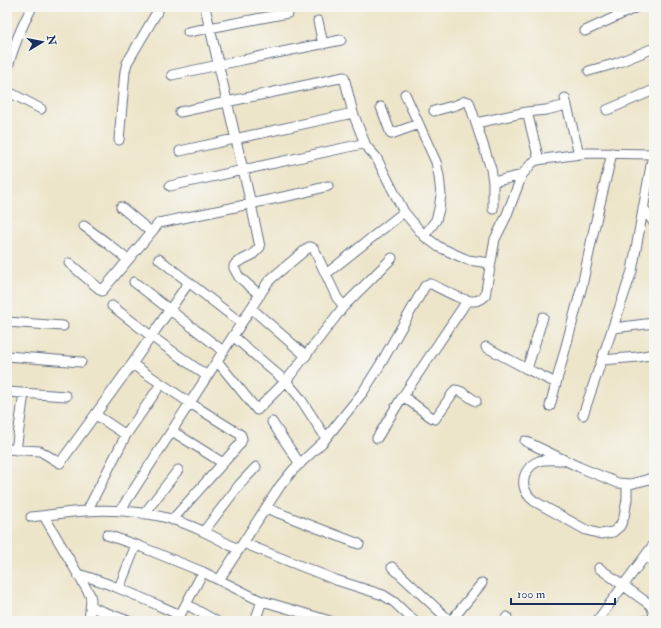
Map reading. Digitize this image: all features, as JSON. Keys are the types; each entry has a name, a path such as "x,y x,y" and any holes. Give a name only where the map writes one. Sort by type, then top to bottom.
{"street":[{"path":"8,66 12,52 32,7"},
{"path":"119,140 127,63 160,7"},
{"path":"205,7 260,247 252,255 236,263 234,268 239,277 260,295"},
{"path":"586,31 637,7"},
{"path":"188,32 288,13"},
{"path":"318,20 323,44"},
{"path":"172,75 341,40"},
{"path":"589,72 617,63 654,48"},
{"path":"180,112 344,77 353,113 366,146 376,157 404,212 424,236 439,247 468,260 490,263"},
{"path":"607,110 654,90"},
{"path":"7,92 41,109"},
{"path":"405,94 436,162 439,176 441,195 439,209 436,220 424,236"},
{"path":"434,111 465,101 469,102 491,169 493,182 493,209"},
{"path":"476,123 527,112 546,110 566,102 579,154"},
{"path":"381,107 391,134 419,124"},
{"path":"527,112 539,160"},
{"path":"180,151 353,113"},
{"path":"170,186 362,144 366,146"},
{"path":"219,580 280,486 326,438 363,392 425,286 431,284 467,301 474,301 485,296 495,239 506,217 522,175 532,163 539,160 587,153 653,154 632,271 583,415"},
{"path":"550,406 582,286 612,153"},
{"path":"493,182 522,175"},
{"path":"69,263 102,291 159,223 328,186"},
{"path":"643,207 654,222"},
{"path":"121,208 151,232"},
{"path":"326,274 404,212"},
{"path":"84,226 128,260"},
{"path":"120,511 241,323 268,282 273,277 309,247 311,247 314,249 337,298 344,306"},
{"path":"159,258 241,323"},
{"path":"217,361 257,410 286,381 344,306 392,258"},
{"path":"134,282 223,351"},
{"path":"24,393 11,449 40,451 60,463 96,415 189,282"},
{"path":"377,438 403,396 467,301"},
{"path":"112,306 207,376"},
{"path":"251,308 306,356"},
{"path":"527,369 543,317"},
{"path":"7,322 63,326"},
{"path":"613,328 654,323"},
{"path":"233,336 286,381 300,398 326,438"},
{"path":"486,347 556,383"},
{"path":"602,360 654,354"},
{"path":"7,356 81,362"},
{"path":"132,364 241,435 242,439 240,444 172,520"},
{"path":"87,511 126,436 161,384"},
{"path":"403,396 435,419 455,390 459,390 476,401"},
{"path":"7,392 66,396"},
{"path":"96,415 126,436"},
{"path":"272,422 300,464"},
{"path":"172,431 223,463"},
{"path":"525,441 579,467 618,483 627,484 654,476"},
{"path":"564,460 540,461 528,468 524,477 524,486 528,496 534,501 586,530 601,534 613,532 620,526 626,510 627,484"},
{"path":"204,531 240,484 256,467"},
{"path":"144,514 178,470"},
{"path":"266,508 359,544"},
{"path":"31,517 87,511 120,511 172,520 336,580 383,595 394,602 414,621"},
{"path":"44,516 90,595 92,600 89,621"},
{"path":"107,535 203,572 262,601 330,621"},
{"path":"597,621 654,544"},
{"path":"119,588 136,545"},
{"path":"646,556 654,562"},
{"path":"392,567 450,621 482,583"},
{"path":"598,568 652,606 654,617"},
{"path":"78,574 119,588 178,618 203,572"},
{"path":"255,621 262,601"},
{"path":"186,604 213,620"},
{"path":"91,607 128,621"},
{"path":"642,621 648,621"}]}
